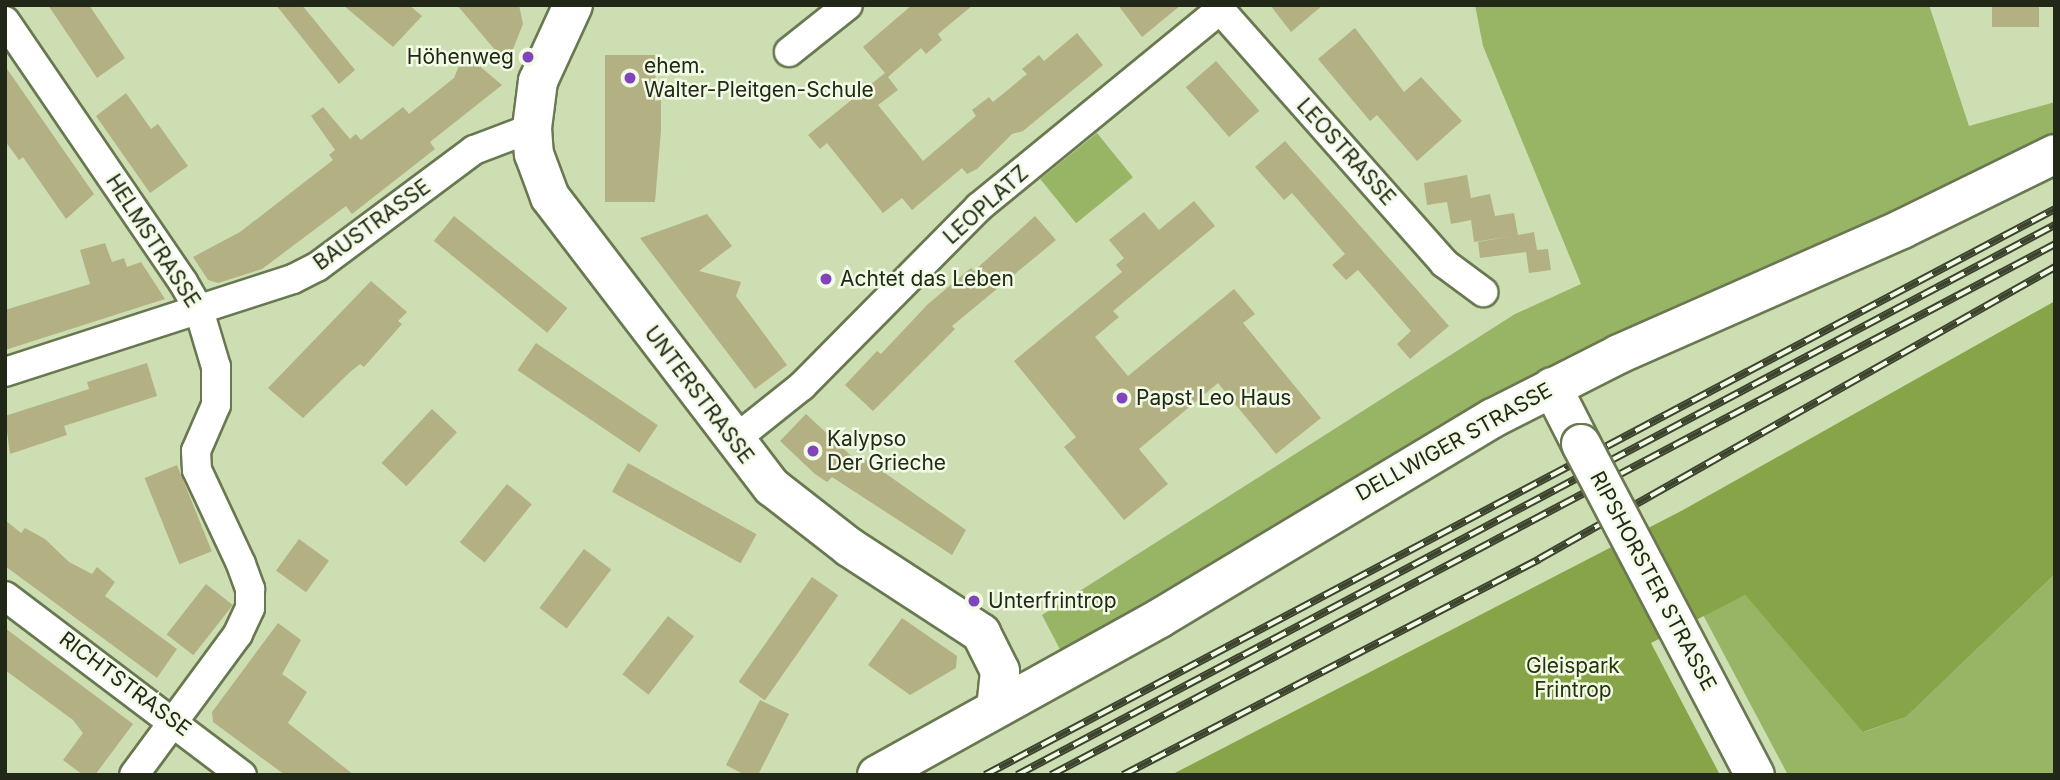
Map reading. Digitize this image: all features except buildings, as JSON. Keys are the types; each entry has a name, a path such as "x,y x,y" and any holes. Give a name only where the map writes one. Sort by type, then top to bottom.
{"street":[{"path":"789,52 848,5"},
{"name":"UNTERSTRASSE","path":"566,8 538,81 532,128 534,154 550,197 733,441 772,487 811,519 981,634 1000,671 996,707"},
{"name":"LEOSTRASSE","path":"1218,8 1444,262 1483,292"},
{"name":"LEOPLATZ","path":"733,441 802,386 979,207 1218,8"},
{"name":"HELMSTRASSE","path":"5,21 200,310 216,367 216,405 196,451 197,470 241,564 250,589 250,608 238,634 134,775"},
{"name":"BAUSTRASSE","path":"5,373 200,310 317,267 474,150 532,128"},
{"name":"DELLWIGER STRASSE","path":"877,775 1160,618 1394,473 1552,387 1902,229 2055,154"},
{"name":"RIPSHORSTER STRASSE","path":"1552,387 1755,775"},
{"name":"RICHTSTRASSE","path":"5,596 175,720 243,775"}],"green space":[{"path":"1475,5 1929,5 1969,126 2055,102 2055,145 1065,659 1042,615 1515,314 1581,284 1483,46"},
{"path":"1097,133 1133,177 1076,223 1040,179"},
{"name":"Gleispark Frintrop","path":"2055,301 2055,574 1906,717 1863,732 1745,595 1651,643 1720,775 1171,775 1683,510"},
{"path":"2055,574 2055,775 1788,775 1702,613 1745,595 1864,732 1906,717"}],"railway":[{"path":"985,775 2055,209"},
{"path":"1017,775 2055,225"},
{"path":"1051,775 2055,244"},
{"path":"1123,775 1539,559 2055,267"}],"place":[{"name":"Höhenweg","path":"528,57"},
{"name":"ehem. Walter-Pleitgen-Schule","path":"630,78"},
{"name":"Achtet das Leben","path":"826,279"},
{"name":"Papst Leo Haus","path":"1122,398"},
{"name":"Kalypso Der Grieche","path":"813,451"},
{"name":"Unterfrintrop","path":"974,601"}]}
